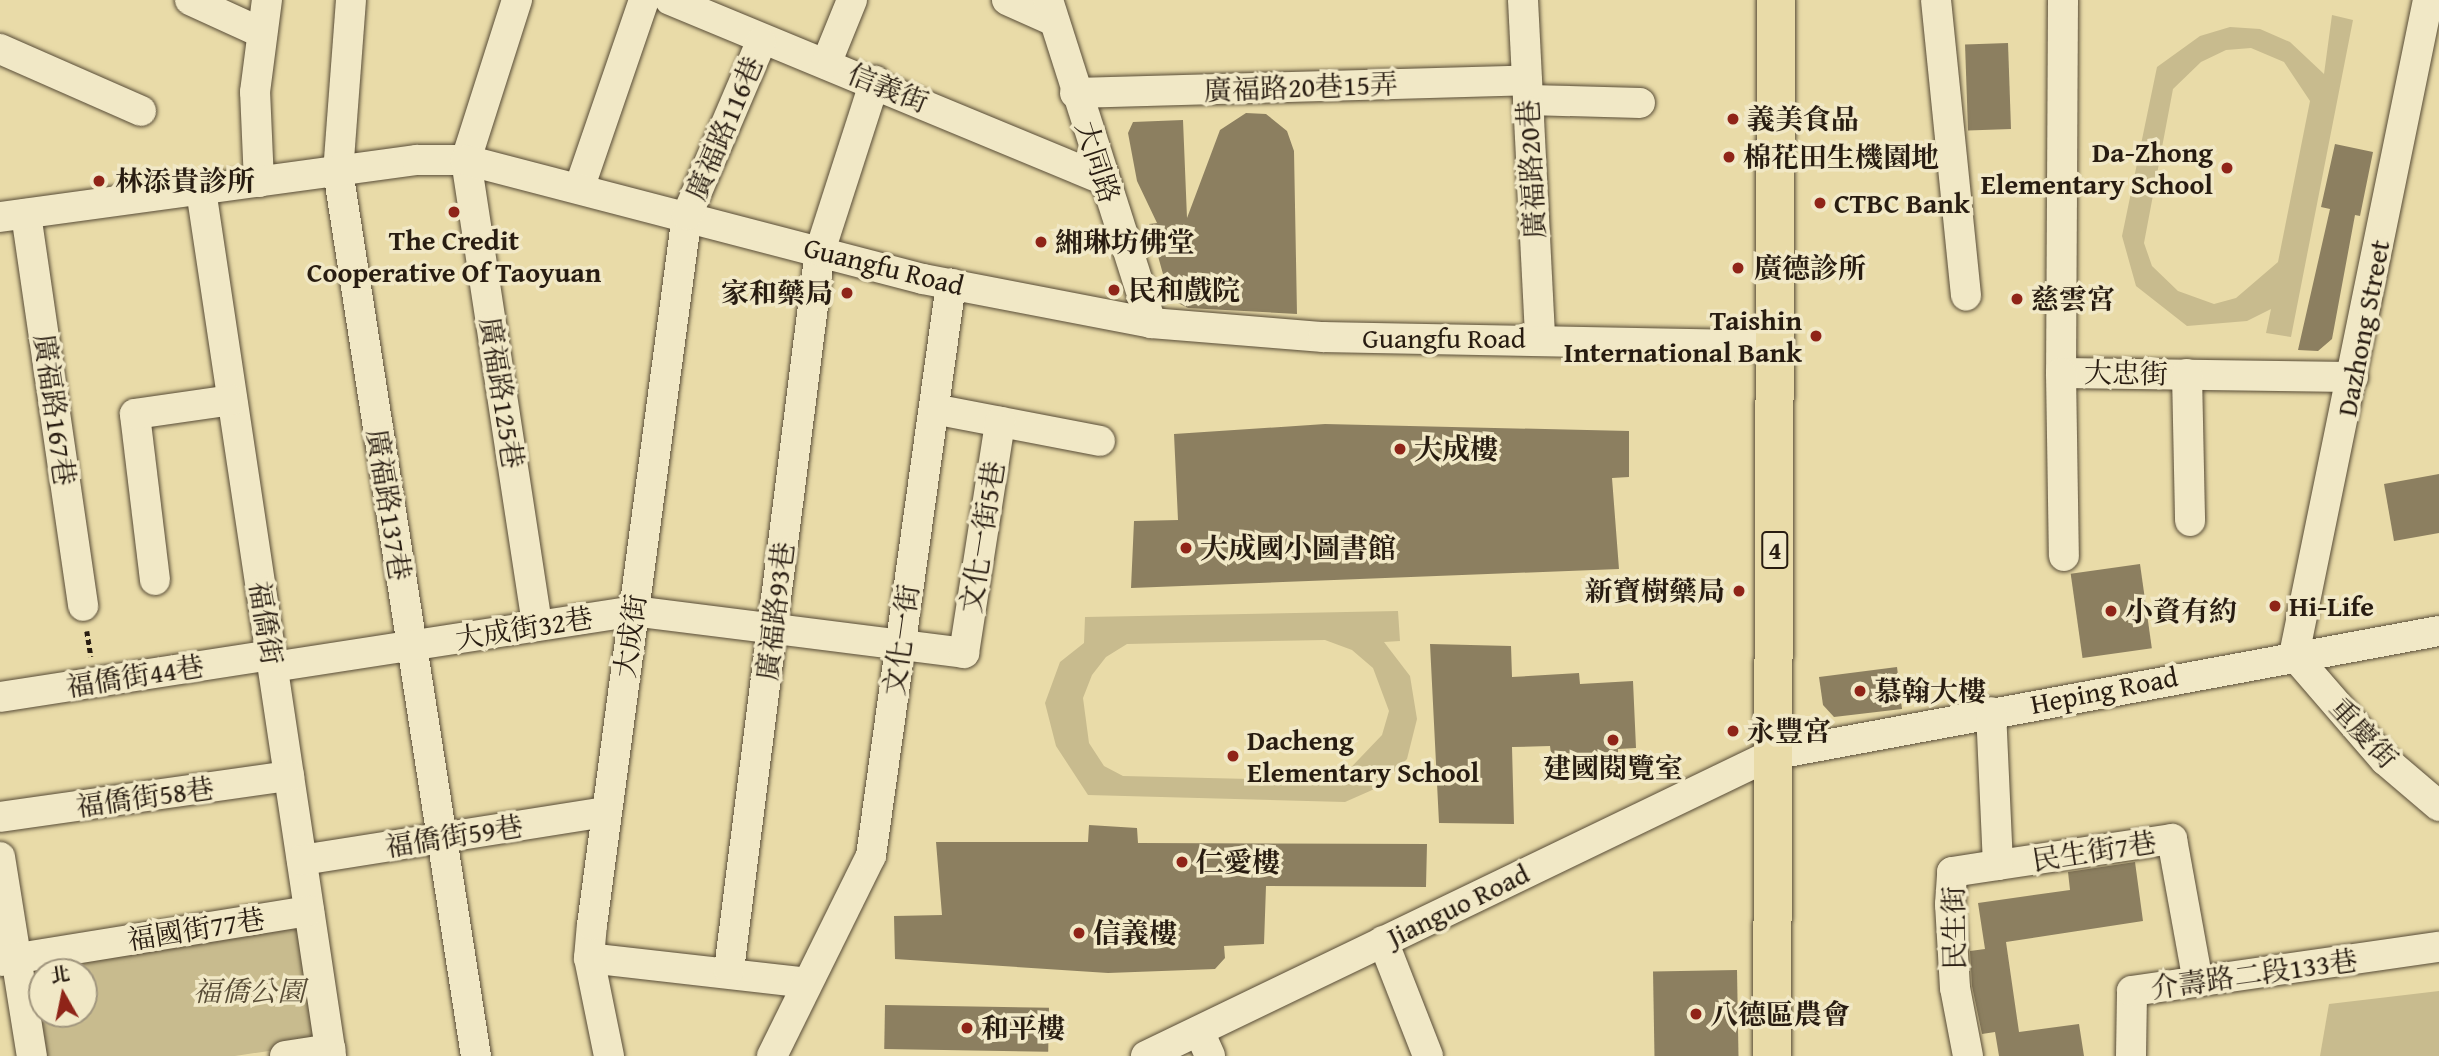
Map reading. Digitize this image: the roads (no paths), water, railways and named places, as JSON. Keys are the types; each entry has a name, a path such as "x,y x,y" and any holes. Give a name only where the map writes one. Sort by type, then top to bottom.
{"main road":[{"name":"4","path":"1772,1056 1771,755 1779,346 1776,0"}],"street":[{"path":"190,0 262,33"},
{"path":"259,182 255,92 267,0"},
{"name":"廣福路137巷","path":"351,0 338,171 476,1056"},
{"path":"466,160 517,0"},
{"path":"580,186 644,0"},
{"name":"信義街","path":"670,0 761,42 875,81 1104,180"},
{"path":"826,64 852,0"},
{"path":"1007,0 1051,10"},
{"name":"廣福路20巷","path":"1523,0 1540,338"},
{"path":"1936,0 1966,295"},
{"name":"大忠街","path":"2063,0 2061,373 2353,377"},
{"name":"Dazhong Street","path":"2294,655 2428,0"},
{"name":"大同路","path":"1051,10 1075,93 1151,323"},
{"name":"廣福路116巷","path":"687,215 761,42"},
{"path":"0,49 141,111"},
{"name":"廣福路93巷","path":"729,970 820,251 875,81"},
{"name":"廣福路20巷15弄","path":"1075,93 1527,90 1640,103"},
{"name":"Guangfu Road","path":"13,216 338,171 466,160 580,186 951,284 1151,323 1323,337 1540,338 1779,346"},
{"name":"廣福路125巷","path":"466,160 537,626"},
{"name":"福僑街","path":"201,190 331,1053"},
{"name":"大成街","path":"609,1056 589,958 687,215"},
{"name":"廣福路167巷","path":"13,216 83,606"},
{"name":"文化一街","path":"772,1056 871,856 951,284"},
{"path":"2061,373 2064,556"},
{"path":"2187,374 2190,521"},
{"path":"155,580 135,414 232,400"},
{"name":"文化一街5巷","path":"934,409 1100,441"},
{"name":"文化一街5巷","path":"964,653 1000,422"},
{"name":"大成街32巷","path":"272,661 411,646 634,611 964,653"},
{"name":"Heping Road","path":"1771,755 2294,655 2439,631"},
{"name":"重慶街","path":"2294,655 2385,760 2439,806"},
{"name":"福僑街44巷","path":"0,697 95,682 272,661"},
{"name":"民生街","path":"1968,1056 1955,988 1952,872 1998,865 1991,712"},
{"name":"Jianguo Road","path":"1146,1056 1205,1044 1383,941 1771,755"},
{"name":"福僑街58巷","path":"0,817 289,776"},
{"name":"福僑街59巷","path":"302,860 607,812"},
{"name":"民生街7巷","path":"1998,865 2172,839 2197,982"},
{"path":"0,857 9,959 32,1056"},
{"name":"福國街77巷","path":"9,959 309,911"},
{"path":"1383,941 1428,1056"},
{"name":"介壽路二段133巷","path":"2131,1056 2132,992 2439,947"},
{"path":"589,958 729,970 807,983"},
{"path":"285,1056 331,1053"}],"place":[{"name":"義美食品","path":"1733,119"},
{"name":"棉花田生機園地","path":"1729,157"},
{"name":"Da-Zhong Elementary School","path":"2227,168"},
{"name":"林添貴診所","path":"99,181"},
{"name":"CTBC Bank","path":"1820,203"},
{"name":"The Credit Cooperative Of Taoyuan","path":"454,212"},
{"name":"緗琳坊佛堂","path":"1041,242"},
{"name":"廣德診所","path":"1738,268"},
{"name":"民和戲院","path":"1114,290"},
{"name":"家和藥局","path":"847,293"},
{"name":"慈雲宮","path":"2017,299"},
{"name":"Taishin International Bank","path":"1816,336"},
{"name":"大成樓","path":"1400,449"},
{"name":"大成國小圖書館","path":"1186,548"},
{"name":"新寶樹藥局","path":"1739,591"},
{"name":"Hi-Life","path":"2275,606"},
{"name":"小資有約","path":"2111,611"},
{"name":"慕翰大樓","path":"1860,691"},
{"name":"永豐宮","path":"1733,731"},
{"name":"建國閱覽室","path":"1613,740"},
{"name":"Dacheng Elementary School","path":"1233,756"},
{"name":"仁愛樓","path":"1182,862"},
{"name":"信義樓","path":"1079,933"},
{"name":"八德區農會","path":"1696,1014"},
{"name":"和平樓","path":"967,1028"}],"park label":[{"name":"福僑公園","path":"249,991"}]}
